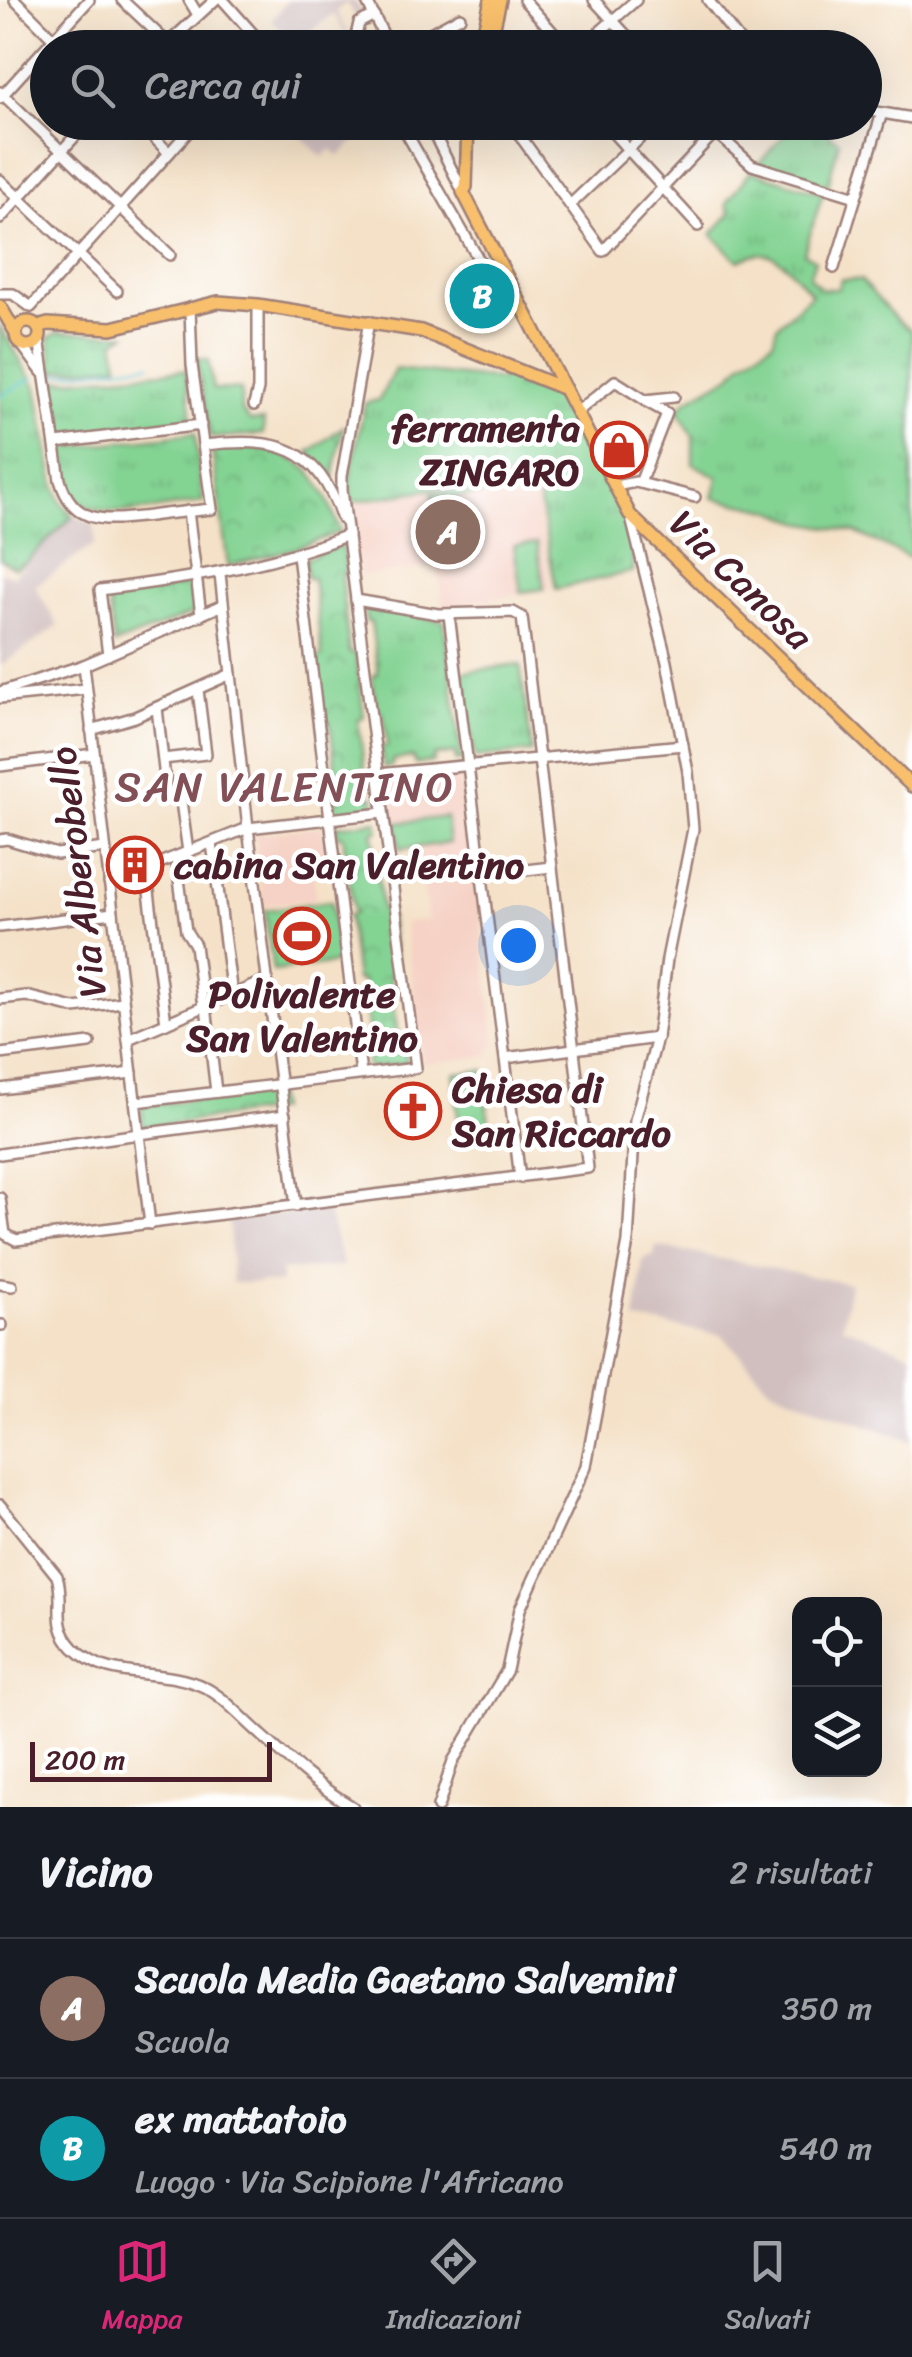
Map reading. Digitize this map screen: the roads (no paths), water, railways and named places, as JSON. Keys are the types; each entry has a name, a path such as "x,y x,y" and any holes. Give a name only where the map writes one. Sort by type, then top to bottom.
{"main road":[{"path":"490,30 491,0"},
{"path":"493,30 500,0"},
{"path":"462,192 466,187 467,140"},
{"name":"Via Canosa","path":"462,192 630,515 912,786"},
{"path":"0,304 34,345 48,324 112,328 218,302 258,305 421,331 564,389"},
{"path":"21,333 32,322 39,333"}],"street":[{"path":"14,0 45,30"},
{"path":"62,30 89,0"},
{"path":"122,0 152,30"},
{"path":"189,0 198,16"},
{"path":"184,30 215,0"},
{"path":"223,0 250,30"},
{"path":"366,0 381,30"},
{"path":"524,0 550,30"},
{"path":"594,0 621,30"},
{"path":"601,30 636,0"},
{"path":"708,0 728,30"},
{"path":"357,30 359,23 374,15"},
{"path":"436,30 460,16"},
{"path":"30,64 1,95 30,122"},
{"path":"882,113 912,118"},
{"path":"49,140 170,255"},
{"path":"0,218 71,140"},
{"path":"156,140 169,153"},
{"path":"0,294 13,294 31,307 180,140"},
{"path":"410,140 494,288 508,281"},
{"path":"437,140 462,192"},
{"path":"523,140 603,251 709,140"},
{"path":"618,140 698,226"},
{"path":"570,205 639,140"},
{"path":"724,140 752,165 856,197"},
{"path":"834,268 874,140"},
{"path":"0,180 117,291"},
{"path":"254,405 258,389 258,305"},
{"path":"39,333 64,492 86,515 109,520 212,508 192,365 190,308"},
{"path":"136,1102 416,1068 342,476 369,322"},
{"path":"21,333 46,379"},
{"path":"576,412 615,381 667,412 640,483"},
{"path":"645,400 674,397"},
{"path":"56,443 201,425"},
{"path":"204,445 262,442 304,459 328,482 348,536"},
{"path":"615,486 640,483 695,498"},
{"path":"188,511 201,614"},
{"path":"438,1807 453,1761 507,1670 520,1609 586,1466 628,1242 635,1120 657,1038 667,959 693,830 683,745 667,662 630,515"},
{"path":"108,654 100,590 220,574 298,555 348,536"},
{"path":"298,555 361,1074"},
{"path":"220,574 296,1206"},
{"path":"0,1198 5,1234 12,1240 585,1169 589,1161 522,618 512,612 449,615 356,600"},
{"path":"0,695 84,665 223,605"},
{"path":"449,615 520,1178"},
{"name":"Via Alberobello","path":"84,665 150,1224"},
{"path":"91,730 156,708 231,674"},
{"path":"0,695 86,689"},
{"path":"162,759 206,754 198,690"},
{"path":"156,708 167,796 180,794 188,852"},
{"path":"378,774 683,745"},
{"path":"0,766 94,754"},
{"path":"110,883 248,828 383,813"},
{"path":"0,840 57,854 105,848"},
{"path":"212,842 232,995"},
{"path":"176,857 186,931 195,944 216,1092"},
{"path":"482,874 552,867"},
{"path":"146,869 166,1023"},
{"path":"0,927 113,913"},
{"path":"128,1039 267,980"},
{"path":"0,998 26,996 74,1008 124,1002"},
{"path":"505,1058 657,1038"},
{"path":"0,1054 90,1042"},
{"path":"0,1089 132,1072"},
{"path":"0,1154 284,1114"},
{"path":"0,1284 12,1286"},
{"path":"0,1505 57,1576 61,1587 58,1621 70,1644 83,1656 99,1668 184,1680 215,1693 319,1787 353,1807"}],"waterway":[{"path":"52,375 151,364"},
{"path":"0,396 34,377"}],"place":[{"name":"ex mattatoio","path":"482,296"},
{"name":"ferramenta ZINGARO","path":"619,450"},
{"name":"Scuola Media Gaetano Salvemini","path":"448,532"},
{"name":"cabina San Valentino","path":"135,865"},
{"name":"Polivalente San Valentino","path":"302,936"},
{"name":"Chiesa di San Riccardo","path":"413,1111"}],"district":[{"name":"SAN VALENTINO","path":"285,787"}]}
